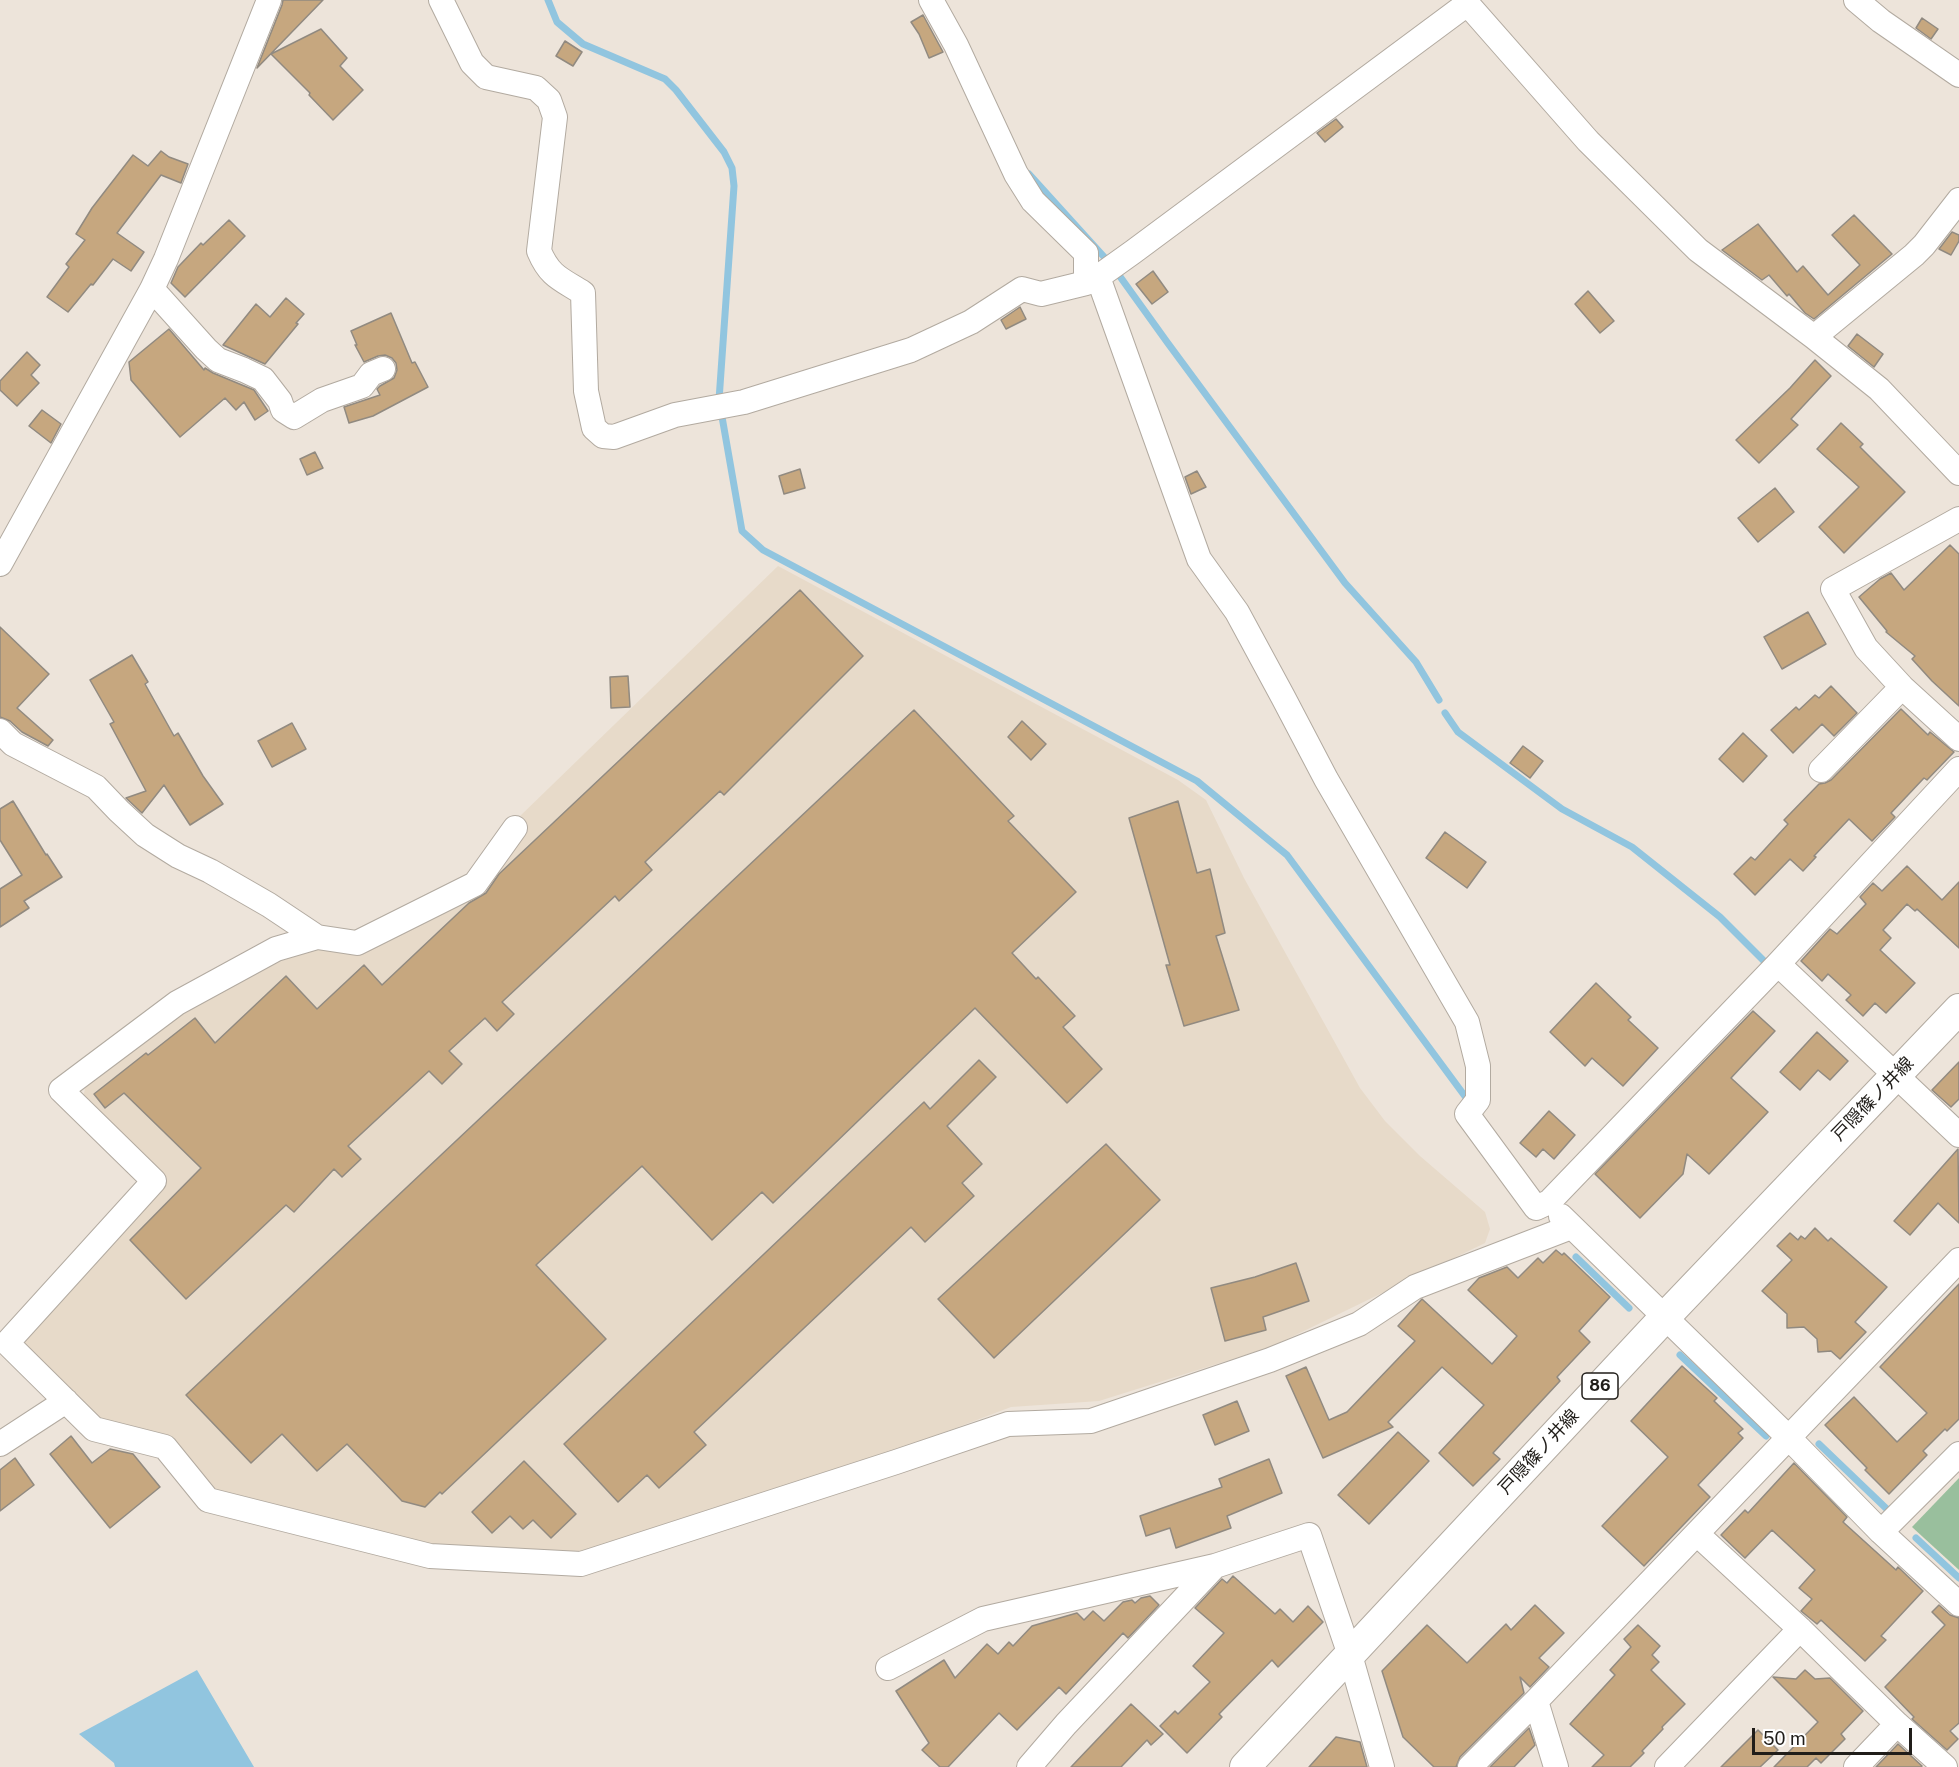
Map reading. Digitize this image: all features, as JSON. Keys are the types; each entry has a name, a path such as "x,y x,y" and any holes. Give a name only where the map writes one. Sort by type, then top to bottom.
{"main road":[{"name":"戸隠篠ノ井線","path":"1245,1767 1665,1317 1959,1009"}],"street":[{"path":"0,564 152,289 269,0"},
{"path":"441,0 472,63 486,77 536,88 549,100 555,117 539,251 546,266 557,278 583,293 586,391 594,428 603,436 614,437 675,415 744,402 911,350 971,322 1022,289 1041,294 1092,280 1466,2 1588,141 1698,250 1879,389 1959,473"},
{"path":"931,0 956,45 1016,174 1033,201 1086,253 1092,280 1199,559 1237,612 1326,779 1467,1022 1478,1066 1479,1100 1467,1114 1536,1208 1549,1202 1778,964 1959,769"},
{"path":"1856,0 1881,21 1959,75"},
{"path":"1814,337 1914,255 1959,200"},
{"path":"152,289 218,360 263,380 280,401 283,410 294,417 322,400 362,386 371,374 383,369"},
{"path":"1959,519 1833,588 1866,648 1902,687 1959,739"},
{"path":"1821,770 1902,687"},
{"path":"0,731 13,744 96,787 146,835 269,905 317,937"},
{"path":"515,828 475,884 357,943 317,937 276,949 177,1003 61,1090 154,1181 7,1343 94,1430 165,1447 208,1500 430,1556 581,1564 1008,1424 1091,1421 1248,1368 1359,1324 1415,1287 1570,1227"},
{"path":"1778,964 1959,1135"},
{"path":"1549,1202 1570,1227 1788,1437 1881,1532 1959,1604"},
{"path":"1470,1767 1959,1260"},
{"path":"0,1444 66,1401"},
{"path":"1881,1532 1959,1454"},
{"path":"1697,1534 1945,1767 1959,1753"},
{"path":"888,1668 983,1619 1215,1566 1308,1535 1350,1655 1382,1767"},
{"path":"1029,1767 1066,1724 1215,1566"},
{"path":"1667,1767 1800,1629"},
{"path":"1536,1701 1556,1767"},
{"path":"1856,1767 1897,1724"}],"shaded area":[{"path":"778,566 1178,780 1206,800 1244,878 1360,1088 1385,1121 1420,1156 1485,1212 1490,1229 1485,1243 1271,1347 1099,1401 1011,1407 911,1445 635,1536 565,1555 432,1548 258,1504 209,1487 171,1436 102,1425 22,1348 20,1336 74,1281 167,1178 83,1097 86,1085 173,1014 313,939 358,947 477,886 518,818"}],"green space":[{"path":"1959,1478 1959,1570 1912,1527"}],"water":[{"path":"197,1670 254,1767 115,1767 114,1763 79,1734"}],"building":[{"path":"283,0 323,0 257,68 282,5"},
{"path":"923,15 943,52 929,58 911,22"},
{"path":"1922,18 1938,29 1931,39 1916,28"},
{"path":"321,29 347,58 340,66 363,90 333,120 271,54"},
{"path":"565,41 582,52 573,66 556,56"},
{"path":"1336,119 1343,127 1325,142 1317,133"},
{"path":"161,151 169,157 188,164 181,183 161,175 117,233 144,252 131,271 113,259 68,312 47,297 69,267 66,264 85,240 76,234 92,208 133,155 148,166"},
{"path":"1854,215 1892,254 1814,319 1805,313 1789,294 1787,296 1769,275 1762,280 1722,250 1758,224 1797,272 1803,266 1828,295 1860,265 1832,235"},
{"path":"229,220 245,236 185,297 171,283 178,267 201,243 203,245"},
{"path":"1952,232 1959,235 1959,241 1951,255 1939,249"},
{"path":"1153,271 1168,292 1152,304 1136,284"},
{"path":"1588,291 1614,321 1600,333 1575,304"},
{"path":"286,298 304,314 265,364 223,345 256,304 270,317"},
{"path":"1020,307 1026,319 1006,329 1001,320"},
{"path":"391,313 412,363 415,362 428,387 373,416 349,423 344,407 380,395 377,389 394,378 397,370 392,358 385,355 364,362 351,331"},
{"path":"169,329 204,370 205,368 254,390 268,411 255,420 244,402 236,410 225,398 180,437 131,380 129,362"},
{"path":"1857,334 1883,354 1874,367 1848,346"},
{"path":"27,352 40,365 31,375 39,383 17,406 0,390 0,381"},
{"path":"1815,360 1831,376 1791,419 1798,425 1759,463 1736,440 1790,388"},
{"path":"42,410 61,424 51,443 29,426"},
{"path":"1841,423 1863,444 1860,447 1905,492 1844,553 1819,527 1859,487 1817,449"},
{"path":"315,452 323,468 307,475 300,459"},
{"path":"800,469 805,488 784,494 779,476"},
{"path":"1197,471 1206,487 1191,494 1185,477"},
{"path":"1775,488 1794,512 1758,542 1738,518"},
{"path":"1950,545 1959,554 1959,706 1912,659 1915,656 1886,632 1859,597 1891,573 1904,590"},
{"path":"800,590 863,656 724,795 720,791 645,862 652,870 619,901 615,896 502,1002 514,1014 497,1031 485,1018 449,1051 462,1064 442,1084 429,1071 348,1146 361,1159 342,1177 334,1169 294,1212 286,1205 186,1299 130,1240 201,1168 124,1093 105,1108 94,1094 195,1018 215,1043 286,976 317,1009 364,965 382,985 469,903 486,893 499,874"},
{"path":"1808,612 1826,644 1782,669 1764,637"},
{"path":"0,627 49,674 17,708 53,740 48,746 0,717"},
{"path":"132,655 148,682 145,684 174,736 178,733 203,776 223,804 190,825 164,785 142,813 126,798 146,791 110,724 114,722 90,680"},
{"path":"628,676 630,707 611,708 610,677"},
{"path":"1831,686 1857,713 1834,736 1822,724 1793,753 1771,730 1796,707 1799,710 1815,695 1819,698"},
{"path":"1901,709 1928,735 1930,732 1954,752 1927,780 1924,778 1891,813 1895,817 1872,841 1849,819 1803,871 1790,859 1755,895 1734,874 1751,857 1755,860 1788,824 1784,820 1819,784 1831,780"},
{"path":"914,710 1014,816 1008,821 1076,892 1012,953 1075,1016 1063,1027 1102,1069 1067,1103 975,1008 773,1203 762,1192 712,1240 642,1166 536,1265 606,1339 442,1494 440,1492 425,1507 402,1501 347,1444 317,1471 282,1434 251,1463 186,1395"},
{"path":"1022,721 1046,744 1031,760 1008,737"},
{"path":"292,723 306,749 272,767 258,741"},
{"path":"1743,733 1767,756 1743,782 1719,759"},
{"path":"1523,746 1543,761 1530,778 1510,763"},
{"path":"13,801 62,877 24,901 29,908 0,927 0,889 22,875 0,840 0,809"},
{"path":"1178,801 1197,873 1210,869 1225,933 1216,936 1239,1010 1184,1026 1166,965 1170,965 1129,818"},
{"path":"1445,832 1486,862 1467,888 1426,858"},
{"path":"1907,866 1942,900 1959,882 1959,948 1917,909 1915,911 1907,904 1883,930 1891,938 1880,950 1915,983 1886,1013 1875,1003 1863,1016 1846,1000 1851,995 1828,974 1822,981 1801,961 1830,929 1837,934 1866,904 1860,897 1873,883 1882,891"},
{"path":"1596,983 1631,1017 1628,1020 1658,1048 1623,1086 1592,1058 1585,1066 1550,1032"},
{"path":"1753,1011 1775,1031 1731,1078 1768,1112 1709,1174 1687,1154 1683,1174 1640,1218 1595,1174"},
{"path":"1817,1032 1848,1061 1830,1080 1818,1070 1800,1090 1780,1072"},
{"path":"979,1060 996,1077 947,1126 982,1164 962,1183 974,1196 925,1242 911,1227 694,1432 706,1445 659,1488 647,1475 618,1502 564,1444 924,1102 930,1109"},
{"path":"1959,1062 1959,1099 1951,1107 1932,1090"},
{"path":"1549,1111 1575,1135 1554,1159 1543,1149 1536,1157 1520,1143"},
{"path":"1106,1144 1160,1200 994,1358 938,1299"},
{"path":"1958,1149 1959,1223 1938,1203 1910,1235 1894,1221"},
{"path":"1815,1228 1828,1241 1831,1238 1887,1287 1855,1322 1866,1332 1840,1359 1831,1351 1818,1352 1817,1339 1804,1327 1787,1328 1787,1314 1762,1291 1792,1260 1777,1246 1790,1233 1798,1240 1801,1236 1805,1239"},
{"path":"1556,1250 1562,1255 1564,1253 1610,1297 1579,1331 1590,1342 1557,1377 1560,1381 1493,1453 1500,1459 1473,1486 1439,1453 1484,1405 1442,1367 1388,1422 1393,1427 1323,1458 1286,1376 1306,1367 1329,1420 1347,1412 1415,1341 1398,1326 1422,1299 1492,1364 1517,1336 1468,1290 1479,1278 1507,1267 1518,1278 1538,1258 1543,1263"},
{"path":"1296,1263 1309,1301 1263,1317 1266,1330 1225,1341 1211,1288 1255,1277"},
{"path":"1959,1284 1959,1419 1947,1431 1945,1429 1923,1451 1927,1455 1889,1494 1825,1425 1854,1397 1897,1442 1927,1413 1880,1367"},
{"path":"1682,1366 1717,1398 1714,1401 1743,1429 1738,1433 1743,1438 1698,1485 1710,1497 1644,1566 1602,1526 1668,1457 1631,1421"},
{"path":"1237,1401 1249,1431 1215,1445 1203,1415"},
{"path":"1398,1432 1429,1461 1369,1524 1338,1495"},
{"path":"71,1436 92,1463 110,1449 133,1454 160,1487 110,1528 50,1454"},
{"path":"15,1458 34,1485 0,1511 0,1470"},
{"path":"1269,1459 1282,1493 1227,1516 1231,1528 1176,1548 1170,1528 1146,1536 1140,1516 1222,1487 1219,1479"},
{"path":"524,1461 576,1514 551,1538 533,1520 523,1529 510,1516 492,1533 472,1512"},
{"path":"1794,1463 1847,1517 1843,1522 1896,1570 1898,1567 1923,1591 1881,1636 1886,1640 1865,1661 1821,1620 1817,1624 1801,1611 1812,1599 1799,1588 1815,1570 1772,1530 1745,1558 1721,1535 1745,1510 1748,1513"},
{"path":"1233,1576 1275,1614 1280,1609 1293,1622 1308,1606 1323,1622 1278,1667 1272,1660 1219,1714 1222,1717 1187,1753 1160,1726 1175,1711 1178,1714 1210,1682 1193,1666 1224,1633 1195,1608 1222,1579 1227,1583"},
{"path":"1150,1596 1159,1605 1128,1638 1123,1633 1066,1694 1059,1687 1017,1730 999,1713 948,1767 940,1767 922,1750 929,1743 896,1691 944,1660 955,1678 987,1644 998,1654 1009,1642 1013,1646 1032,1626 1077,1613 1084,1620 1093,1611 1104,1621 1123,1602 1132,1600 1135,1603 1141,1598"},
{"path":"1535,1605 1564,1633 1539,1658 1549,1667 1530,1687 1520,1677 1524,1693 1460,1757 1456,1767 1434,1767 1403,1737 1382,1671 1427,1625 1467,1663 1506,1624 1511,1630"},
{"path":"1939,1605 1950,1615 1959,1618 1959,1723 1950,1731 1958,1739 1947,1750 1912,1719 1914,1717 1885,1687 1945,1625 1932,1612"},
{"path":"1638,1625 1660,1646 1652,1655 1659,1662 1651,1670 1685,1704 1662,1727 1663,1729 1642,1751 1644,1753 1630,1767 1592,1767 1604,1755 1570,1724 1615,1675 1610,1670 1631,1647 1624,1639"},
{"path":"1805,1670 1815,1679 1830,1678 1863,1711 1841,1734 1845,1739 1821,1763 1816,1758 1807,1767 1774,1767 1818,1722 1773,1677 1796,1679"},
{"path":"1131,1704 1163,1734 1151,1745 1147,1740 1121,1767 1071,1767"},
{"path":"1529,1728 1535,1745 1514,1767 1490,1767"},
{"path":"1758,1730 1778,1750 1760,1767 1721,1767"},
{"path":"1336,1737 1360,1742 1367,1767 1309,1767"},
{"path":"1898,1744 1922,1766 1876,1767"}],"waterway":[{"path":"548,0 557,22 583,44 665,79 724,152 732,168 734,186 719,400"},
{"path":"1029,174 1106,259"},
{"path":"1116,271 1345,583 1416,662 1439,700"},
{"path":"721,411 742,531 763,550 1197,781 1287,855 1467,1099"},
{"path":"1445,713 1458,732 1562,809 1632,847 1720,917 1764,961"},
{"path":"1576,1257 1629,1308"},
{"path":"1680,1355 1766,1436"},
{"path":"1819,1444 1891,1513"},
{"path":"1916,1538 1959,1578"}]}
